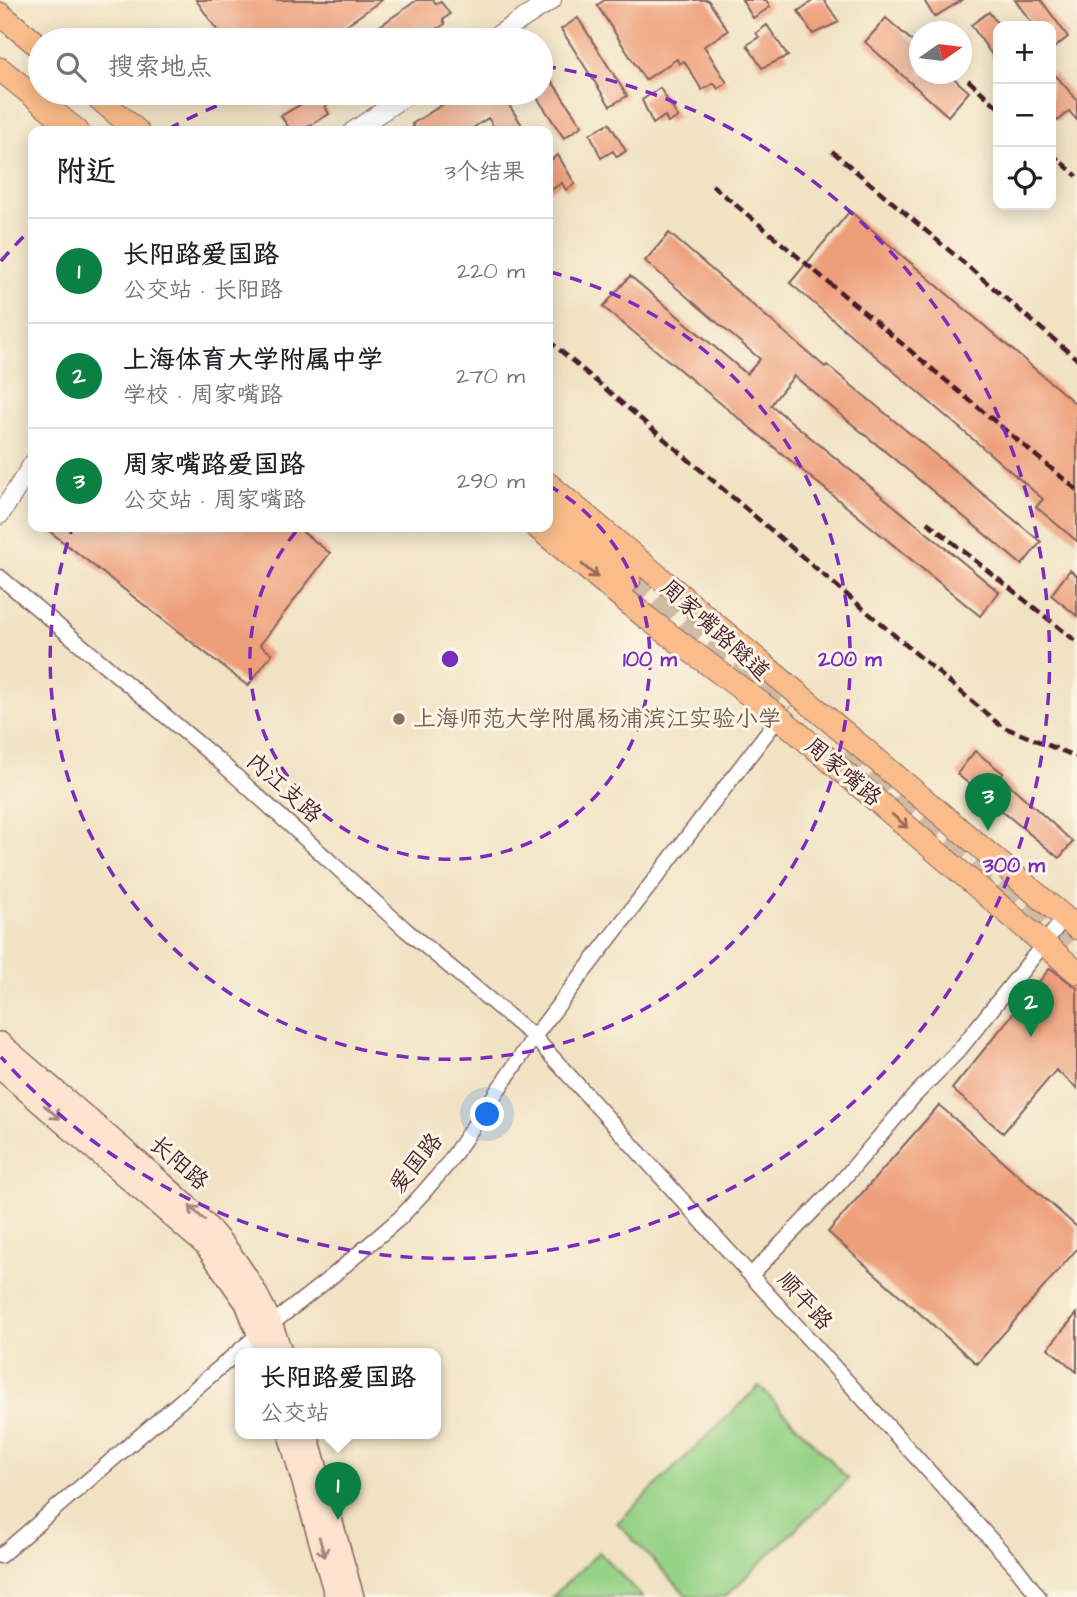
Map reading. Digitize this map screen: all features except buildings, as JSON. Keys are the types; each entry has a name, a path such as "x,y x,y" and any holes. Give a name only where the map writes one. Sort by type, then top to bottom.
{"main road":[{"path":"0,14 28,37"},
{"path":"0,69 28,92"},
{"path":"45,105 71,126"},
{"path":"107,105 131,126"},
{"name":"周家嘴路","path":"553,489 639,575 1071,923"},
{"name":"周家嘴路隧道","path":"553,515 639,575 784,692 1038,908"},
{"name":"周家嘴路","path":"543,532 647,618 779,717 1077,972"},
{"name":"长阳路","path":"0,1043 203,1218 238,1260 266,1337"},
{"name":"长阳路","path":"0,1068 206,1246 227,1271 266,1337"},
{"path":"290,1439 336,1597"},
{"path":"308,1439 354,1597"}],"street":[{"path":"509,28 552,0"},
{"path":"360,126 392,105"},
{"path":"0,515 28,471"},
{"name":"内江支路","path":"0,577 218,760 407,930 534,1037"},
{"name":"爱国路","path":"266,1337 380,1235 447,1165 534,1037 779,717"},
{"path":"751,1275 839,1184 915,1095 960,1049 1044,942 1071,923"},
{"name":"顺平路","path":"534,1037 1015,1566 1039,1597"},
{"name":"爱国路","path":"0,1555 235,1362"}],"green space":[{"path":"759,1386 848,1479 725,1597 688,1597 617,1523"},
{"path":"599,1552 642,1597 552,1597"}],"tunnel":[{"path":"629,580 788,712"},
{"path":"842,756 1077,953"}],"railway":[{"path":"972,84 993,102"},
{"path":"832,151 1077,359"},
{"path":"1056,157 1077,176"},
{"path":"712,185 1077,490"},
{"path":"553,344 1001,726 1077,757"},
{"path":"927,522 1077,642"}],"place":[{"name":"上海师范大学附属杨浦滨江实验小学","path":"399,719"},
{"name":"周家嘴路爱国路","path":"988,831"},
{"name":"上海体育大学附属中学","path":"1031,1037"},
{"name":"长阳路爱国路","path":"338,1520"}]}
